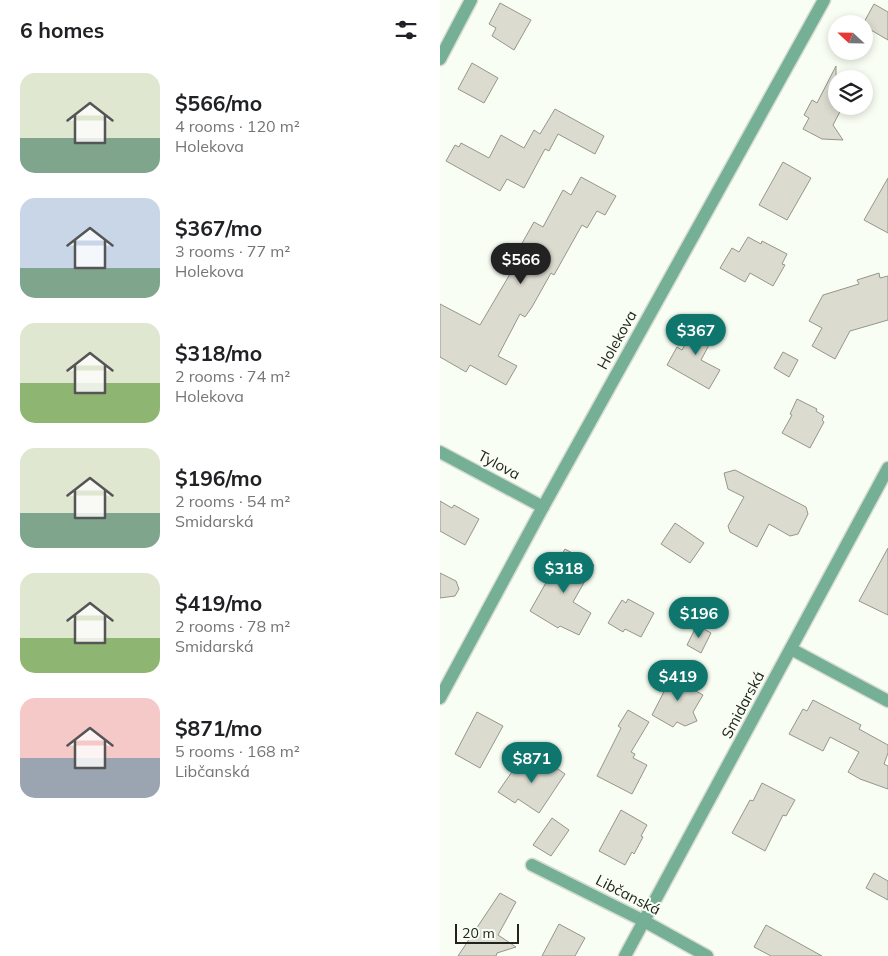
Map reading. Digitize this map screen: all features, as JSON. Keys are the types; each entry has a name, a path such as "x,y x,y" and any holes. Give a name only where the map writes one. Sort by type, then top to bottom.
{"street":[{"path":"440,59 472,0"},
{"name":"Holekova","path":"440,698 543,506 824,0"},
{"name":"Tylova","path":"440,452 543,506"},
{"name":"Smidarská","path":"625,956 888,468"},
{"path":"791,649 888,701"},
{"name":"Libčanská","path":"532,866 644,920 707,956"}],"building":[{"path":"500,3 531,20 514,50 492,36 496,28 489,24"},
{"path":"874,4 888,12 888,40 873,31 873,15 868,15"},
{"path":"472,63 498,78 484,103 458,89"},
{"path":"828,82 828,115 838,115 833,125 843,140 822,139 803,129 809,118 804,115 812,100 817,103"},
{"path":"555,109 604,136 595,154 558,134 549,151 545,149 524,188 507,179 500,191 446,161 455,145 459,147 461,143 489,158 501,135 524,148 534,130 540,134"},
{"path":"783,162 811,178 787,220 759,205"},
{"path":"581,177 616,196 605,215 597,211 587,228 582,225 554,275 551,273 532,307 525,317 520,314 498,356 517,366 506,385 470,365 466,372 440,357 440,304 480,325 520,257 516,254 534,222 543,227 563,190 571,195"},
{"path":"888,178 888,233 864,220"},
{"path":"748,237 761,244 762,241 787,254 782,264 785,265 773,286 750,273 745,282 720,268 732,248 739,252"},
{"path":"879,273 880,278 888,276 888,320 850,331 835,359 812,346 822,328 809,321 823,295 859,284 857,280"},
{"path":"700,318 718,328 701,360 720,370 709,389 667,365 677,347 682,350"},
{"path":"783,352 798,360 789,377 774,368"},
{"path":"797,399 817,409 816,411 824,416 822,420 824,422 810,448 782,433 792,415 790,414"},
{"path":"735,470 806,507 808,514 798,534 790,536 769,524 757,547 730,532 728,526 744,497 728,489 724,473"},
{"path":"440,501 452,508 454,505 479,519 465,545 440,531"},
{"path":"675,523 704,543 690,563 661,544"},
{"path":"888,548 888,615 859,601"},
{"path":"565,549 594,565 573,602 591,613 579,635 560,626 558,628 530,611"},
{"path":"440,573 456,581 459,589 455,596 440,598"},
{"path":"628,599 654,613 641,637 625,629 623,632 608,623 622,600 626,603"},
{"path":"697,625 711,633 701,653 687,645"},
{"path":"678,674 697,684 694,690 703,695 693,712 697,721 685,726 677,722 673,727 652,715 671,678 675,680"},
{"path":"813,700 861,725 859,729 888,745 888,753 884,764 888,766 888,789 860,779 848,772 859,752 830,737 823,751 789,734 803,709 807,711"},
{"path":"628,710 649,722 631,752 635,754 633,758 647,765 632,794 597,776 621,728 618,726"},
{"path":"477,712 503,726 480,768 455,754"},
{"path":"523,756 543,770 548,762 565,774 539,813 518,799 515,803 498,792"},
{"path":"762,783 795,800 786,816 783,815 765,851 732,833 750,800 753,801"},
{"path":"621,810 647,825 634,854 632,852 625,865 599,851"},
{"path":"552,818 569,830 551,856 533,845"},
{"path":"874,873 888,881 888,900 866,888"},
{"path":"500,893 516,902 498,935 516,947 497,953 496,956 458,956"},
{"path":"559,924 585,938 575,956 542,956"},
{"path":"766,925 822,956 771,956 754,947"}]}
